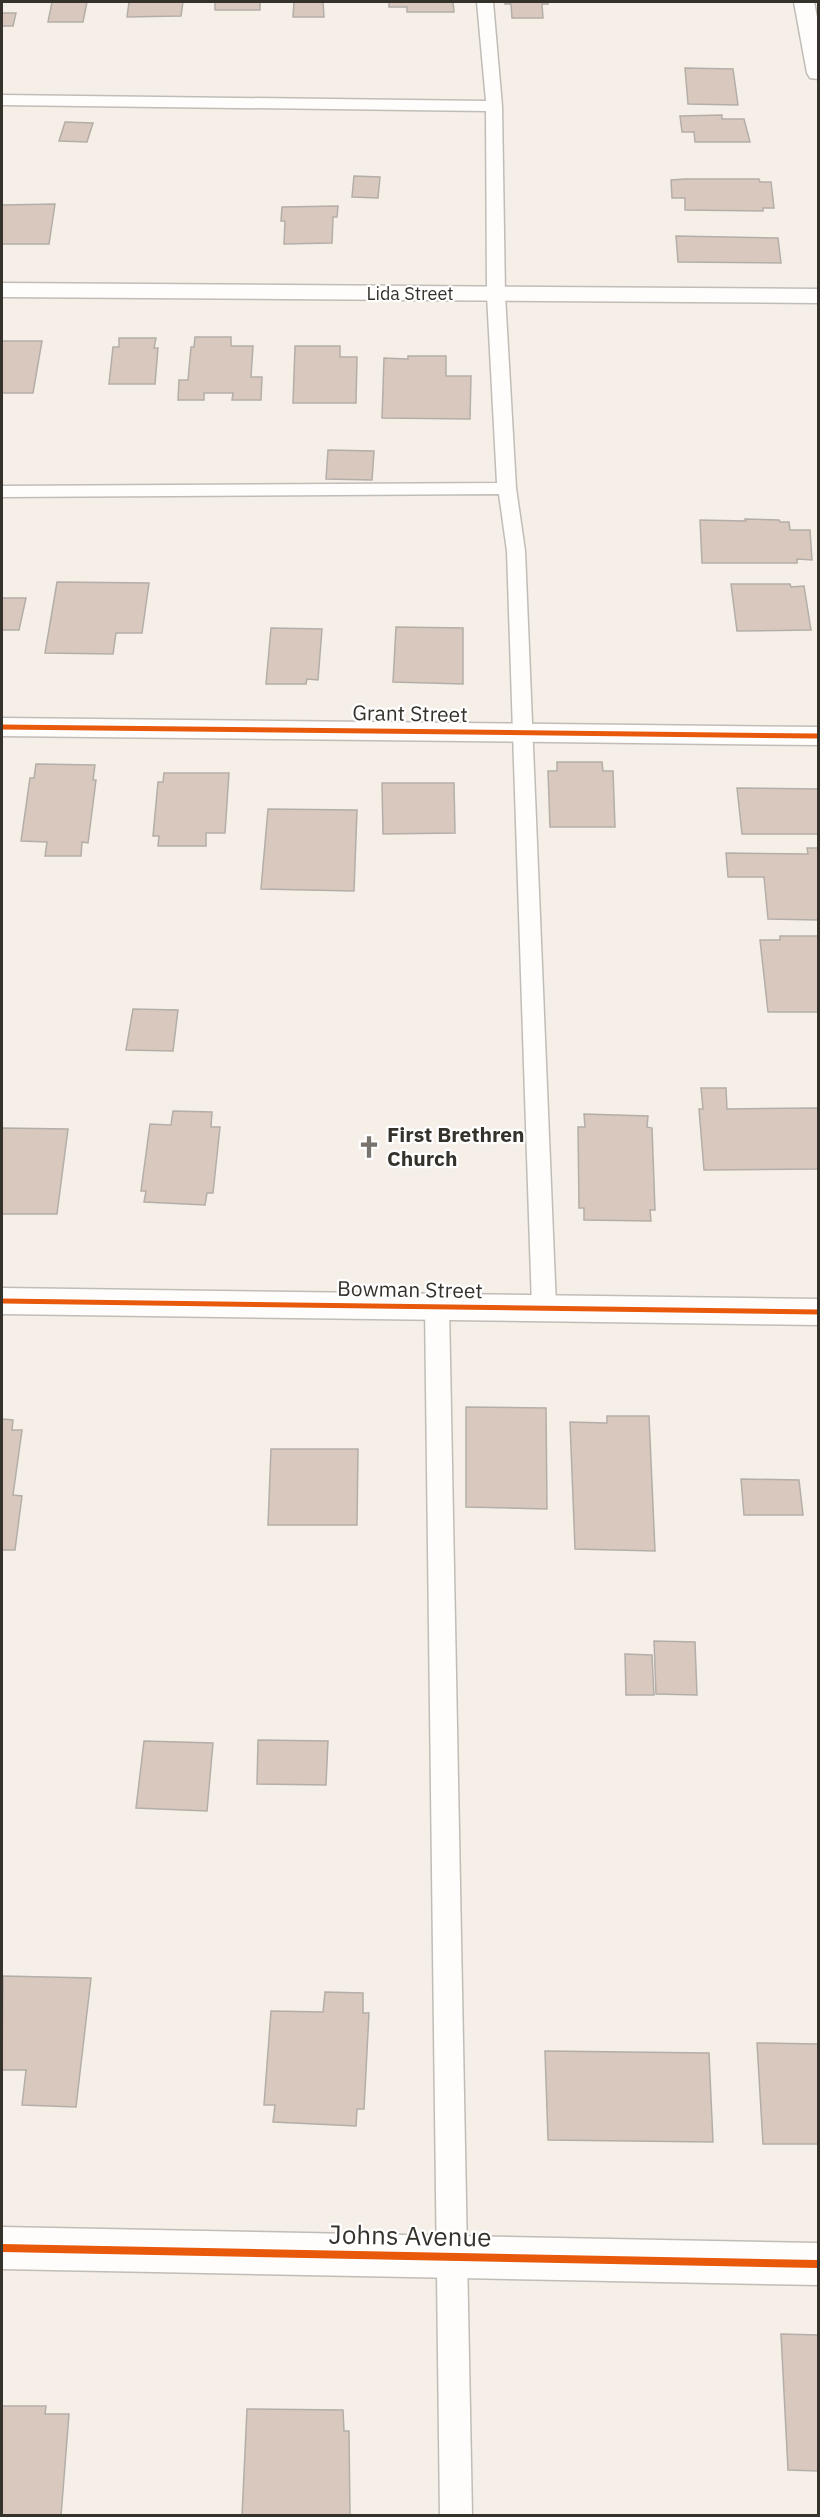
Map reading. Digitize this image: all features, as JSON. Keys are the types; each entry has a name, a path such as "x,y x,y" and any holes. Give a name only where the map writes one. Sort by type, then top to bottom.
{"street":[{"path":"804,2 819,73"},
{"name":"Lida Street","path":"2,290 819,296"},
{"name":"Grant Street","path":"2,727 819,736"},
{"name":"Bowman Street","path":"2,1301 819,1312"},
{"name":"Johns Avenue","path":"2,2248 819,2264"}],"lane":[{"path":"485,2 495,106 496,295 507,488 516,551 544,1307"},
{"path":"2,100 495,106"},
{"path":"2,492 507,488"},
{"path":"437,1306 456,2516"}],"building":[{"path":"52,2 87,2 83,22 48,22"},
{"path":"129,2 183,2 181,16 127,17"},
{"path":"215,2 260,2 260,10 215,10"},
{"path":"294,2 323,2 324,17 293,17"},
{"path":"389,2 453,2 454,12 407,12 407,7 389,7"},
{"path":"505,2 547,2 548,4 542,4 543,18 512,18 511,4 505,4"},
{"path":"2,13 16,13 13,26 2,26"},
{"path":"685,68 733,69 738,105 688,104"},
{"path":"722,115 722,119 744,119 750,142 695,142 694,132 682,132 680,116"},
{"path":"65,122 93,123 87,142 59,141"},
{"path":"354,176 380,177 378,198 352,197"},
{"path":"759,179 760,182 771,182 774,208 763,208 763,211 685,210 685,198 672,198 671,180"},
{"path":"55,204 49,244 2,244 2,205"},
{"path":"338,206 337,217 333,217 332,243 284,244 285,221 281,221 282,207"},
{"path":"676,236 778,238 781,263 678,262"},
{"path":"195,337 231,337 231,346 253,346 251,377 262,377 261,400 232,400 233,393 204,393 204,400 178,400 179,380 188,380 191,347 194,347"},
{"path":"119,338 156,338 154,348 158,348 155,384 109,384 113,347 119,347"},
{"path":"2,341 42,341 33,393 2,393"},
{"path":"295,346 340,346 340,357 357,357 356,403 293,403"},
{"path":"408,356 446,356 446,376 471,376 470,419 382,418 384,358 408,359"},
{"path":"328,450 374,451 372,480 326,479"},
{"path":"745,519 779,520 789,522 790,530 810,530 812,560 797,559 797,563 702,563 700,520 746,521"},
{"path":"57,582 149,583 142,633 116,633 113,654 45,653"},
{"path":"731,584 804,586 811,630 737,631"},
{"path":"2,598 26,598 19,630 2,630"},
{"path":"396,627 463,628 463,684 393,682"},
{"path":"271,628 322,629 318,680 307,679 306,684 266,684"},
{"path":"557,762 602,762 603,771 613,771 615,827 550,827 548,771 557,771"},
{"path":"36,764 95,765 93,780 96,780 88,843 82,842 81,856 45,856 47,842 21,841 30,778 34,778"},
{"path":"164,773 229,773 225,833 206,833 206,846 158,846 159,836 153,836 158,782 163,782"},
{"path":"382,783 454,783 455,833 383,834"},
{"path":"737,788 818,789 818,834 742,834"},
{"path":"268,809 357,810 354,891 261,889"},
{"path":"807,848 818,848 818,920 768,919 764,877 728,877 726,853 808,854"},
{"path":"780,936 818,936 818,1012 768,1012 760,940 780,940"},
{"path":"133,1009 178,1010 173,1051 126,1050"},
{"path":"701,1088 726,1088 727,1109 818,1108 818,1169 704,1170 699,1109 703,1109"},
{"path":"173,1111 212,1112 211,1127 220,1127 213,1193 207,1193 205,1205 144,1202 146,1191 141,1191 150,1124 171,1125"},
{"path":"584,1114 648,1116 647,1127 652,1128 655,1210 650,1210 651,1221 584,1220 584,1208 579,1208 578,1127 585,1127"},
{"path":"2,1128 68,1129 57,1214 2,1214"},
{"path":"466,1407 546,1408 547,1509 466,1507"},
{"path":"607,1416 649,1416 655,1551 575,1549 570,1422 607,1423"},
{"path":"2,1419 13,1420 12,1430 22,1430 13,1495 22,1496 15,1550 2,1550"},
{"path":"271,1449 358,1449 357,1525 268,1525"},
{"path":"741,1479 799,1480 803,1515 744,1515"},
{"path":"654,1641 695,1642 697,1695 656,1694"},
{"path":"625,1654 652,1655 654,1695 626,1695"},
{"path":"258,1740 328,1741 326,1785 257,1784"},
{"path":"144,1741 213,1743 207,1811 136,1808"},
{"path":"3,1976 91,1978 76,2107 22,2105 26,2070 2,2070"},
{"path":"325,1992 363,1993 363,2013 369,2013 364,2109 357,2109 356,2126 273,2122 275,2105 264,2105 271,2011 323,2012"},
{"path":"757,2043 818,2044 818,2144 763,2144"},
{"path":"545,2051 709,2053 713,2142 548,2140"},
{"path":"781,2334 818,2335 818,2471 788,2470"},
{"path":"2,2406 46,2406 45,2414 69,2414 61,2516 2,2516"},
{"path":"247,2409 343,2410 344,2431 349,2431 350,2516 242,2516"}],"cycle path":[{"path":"2,727 818,736"},
{"path":"2,1301 818,1312"},
{"path":"2,2248 818,2264"}],"place":[{"name":"First Brethren Church","path":"369,1147"}]}
